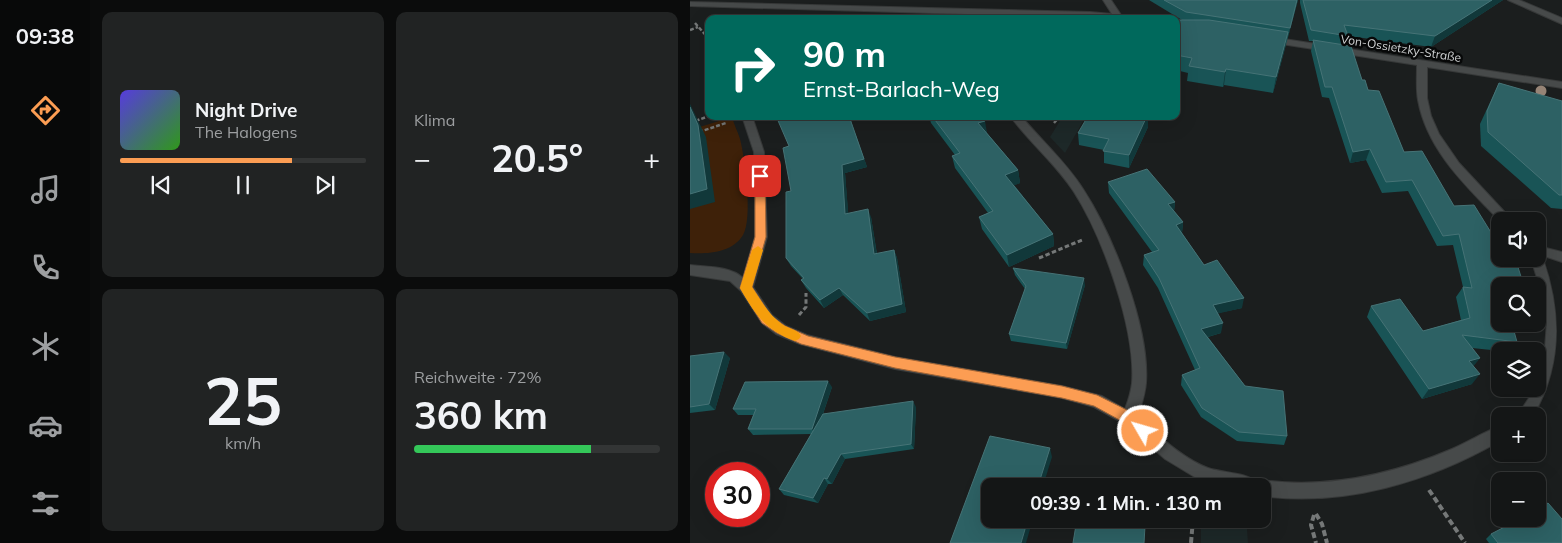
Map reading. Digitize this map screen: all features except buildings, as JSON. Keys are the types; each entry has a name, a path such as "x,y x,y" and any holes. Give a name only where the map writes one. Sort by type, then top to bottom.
{"street":[{"path":"1107,0 1116,15"},
{"path":"1512,0 1562,21"},
{"path":"690,4 1047,12 1100,15"},
{"name":"Von-Ossietzky-Straße","path":"1263,39 1562,85"},
{"path":"1422,64 1422,99 1430,126 1443,149 1462,173 1499,212"},
{"path":"746,288 761,237 759,152 755,136 748,120"},
{"path":"1019,120 1064,171 1078,190 1102,235 1131,321 1138,354 1139,383 1130,419"},
{"path":"1546,252 1562,257"},
{"path":"1534,407 1549,389 1560,366 1562,340 1559,317 1550,286 1541,267"},
{"path":"690,270 720,273 734,277 746,288 767,319 781,330 806,340 895,363 1062,392 1097,401 1130,419 1170,454 1204,474 1219,478"},
{"path":"1271,490 1280,492 1312,492 1383,481 1416,471 1459,454 1491,438"}],"path":[{"path":"695,23 705,35"},
{"path":"690,30 698,27"},
{"path":"690,123 705,117"},
{"path":"690,135 727,122"},
{"path":"1039,258 1086,239 1102,235"},
{"path":"1416,471 1465,543"},
{"path":"1312,492 1315,512 1322,524 1328,543"},
{"path":"1315,512 1311,525 1316,543"},
{"path":"1191,543 1192,528"}],"shaded area":[{"path":"722,120 733,120 740,139 746,174 748,203 746,227 743,235 733,246 719,251 690,253 690,130"},
{"path":"1061,120 1084,120 1065,153 1050,137"},
{"path":"1201,528 1247,529 1248,543 1201,543"}],"slow traffic":[{"path":"758,250 746,288 767,319 781,330 795,336"}],"route":[{"path":"760,176 761,237 746,288 767,319 781,330 843,351 895,363 1062,392 1097,401 1130,419 1143,431"}]}
